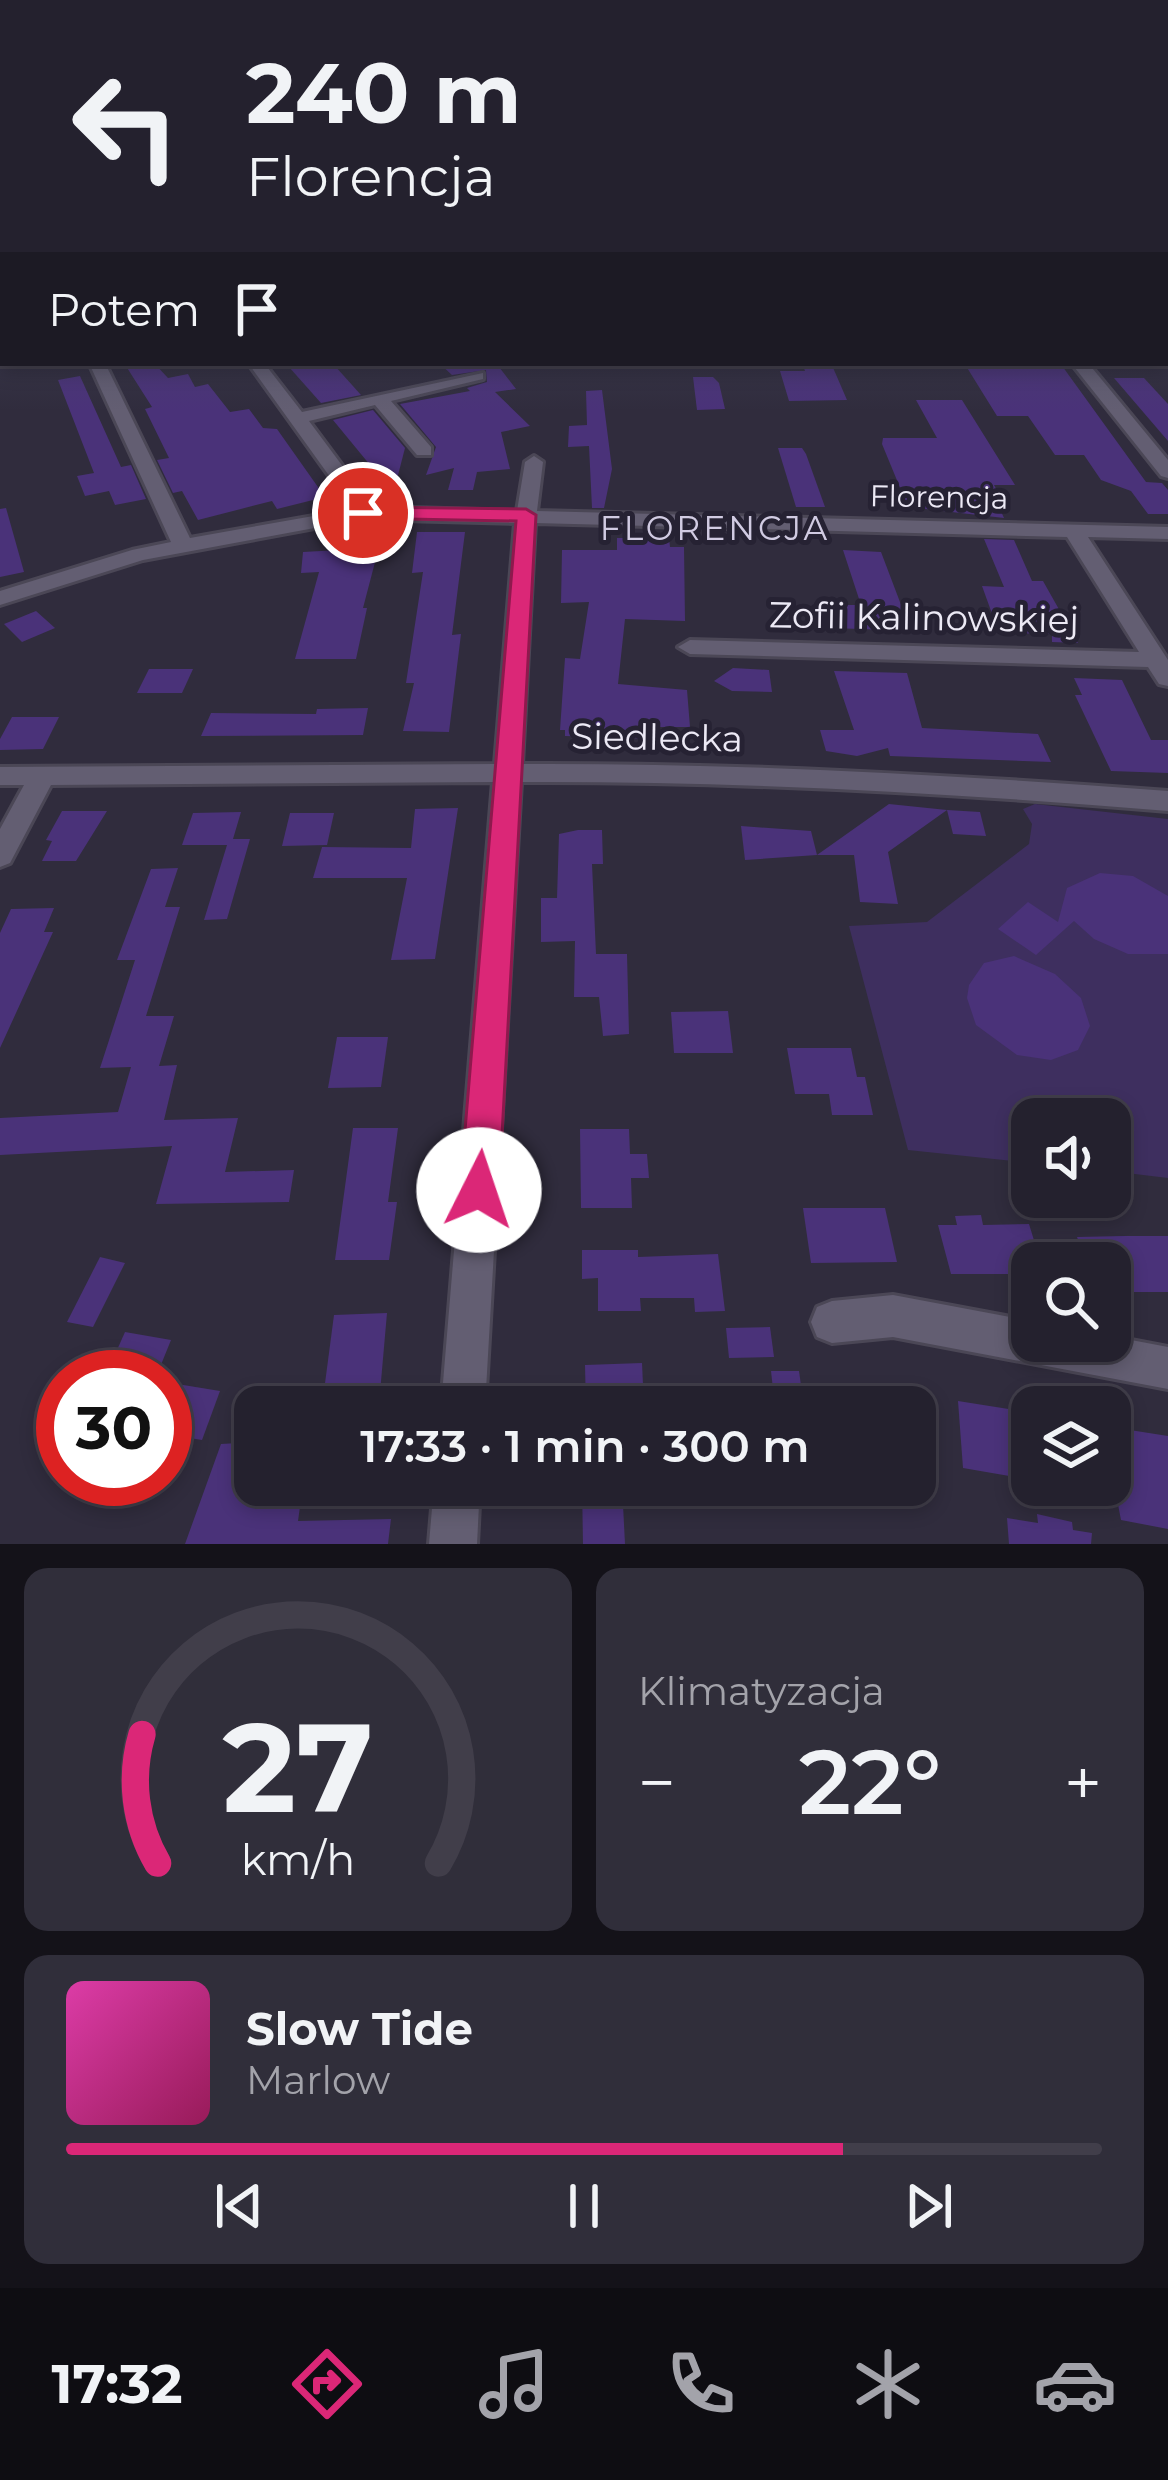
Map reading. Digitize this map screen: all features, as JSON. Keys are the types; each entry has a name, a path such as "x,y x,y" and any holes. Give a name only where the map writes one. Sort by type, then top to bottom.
{"street":[{"path":"98,366 183,546"},
{"path":"258,366 363,504 363,513"},
{"path":"1081,366 1168,472"},
{"path":"298,418 477,376"},
{"path":"381,400 424,451"},
{"path":"465,1386 526,515 534,462"},
{"name":"Florencja","path":"0,598 96,565 363,513 1168,533"},
{"path":"1073,530 1162,669"},
{"name":"Zofii Kalinowskiej","path":"690,647 1162,669"},
{"name":"Siedlecka","path":"0,776 764,774 1168,801"},
{"path":"0,856 42,776"},
{"path":"832,1322 893,1316 1168,1368"},
{"path":"453,1544 456,1506"}],"shaded area":[{"path":"1035,804 1168,819 1168,1178 1131,1174 1131,1098 1011,1098 1011,1161 908,1150 849,926 927,922 1029,844 1032,824 1023,809"}],"building":[{"path":"126,366 157,366 168,378 188,374 195,387 208,384 230,412 249,409 263,428 277,429 325,497 277,509 272,501 198,520 182,491 173,493 157,460 169,458 145,409 152,407"},
{"path":"335,366 361,395 321,403 289,367"},
{"path":"442,366 498,366 516,389 495,392 530,426 501,432 510,469 477,472 473,490 448,490 454,468 426,475 436,447 400,404 470,391 467,388 487,382 486,370 452,375"},
{"path":"803,366 832,366 847,400 789,401 780,371 805,371"},
{"path":"966,366 1062,366 1146,482 1162,483 1168,490 1168,514 1148,514 1131,491 1101,480 1084,455 1055,455 1028,416 997,416"},
{"path":"80,376 121,467 131,465 146,499 115,505 109,491 85,496 77,476 94,473 58,380"},
{"path":"693,377 713,377 719,383 725,409 697,410"},
{"path":"1114,378 1144,378 1168,404 1168,441"},
{"path":"602,390 612,469 604,508 592,508 589,446 568,447 569,426 587,425 586,391"},
{"path":"916,400 962,400 1015,485 994,485 1007,509 1000,509 1004,518 908,507 882,444 883,438 937,438"},
{"path":"373,410 405,448 397,479 384,482 333,420"},
{"path":"778,448 802,448 825,507 796,507"},
{"path":"6,508 24,572 0,577 0,509"},
{"path":"366,524 385,524 363,608 367,608 356,659 295,659 319,572 301,573 303,552 357,549"},
{"path":"417,532 465,532 452,635 461,634 449,732 403,731 414,683 406,683 423,572 412,573"},
{"path":"617,538 669,538 670,547 684,547 685,621 625,619 618,684 687,690 690,727 658,727 659,739 565,736 565,730 560,730 565,658 580,659 589,602 561,603 562,550 617,550"},
{"path":"984,539 1014,540 1032,581 1043,581 1078,643 1052,642 1052,634 999,633 982,586 1004,587"},
{"path":"843,550 881,552 903,610 917,610 924,631 829,628 824,605 861,605"},
{"path":"36,611 55,628 22,642 4,624"},
{"path":"733,668 769,670 772,692 732,691 714,681"},
{"path":"149,669 193,669 182,693 137,693"},
{"path":"834,671 907,673 922,728 1038,734 1051,762 890,756 888,748 857,756 826,751 820,730 854,730"},
{"path":"1074,678 1122,680 1151,740 1168,740 1168,773 1111,771 1075,695 1082,695"},
{"path":"368,708 363,735 201,736 211,713 316,714 317,709"},
{"path":"12,717 59,717 43,749 0,750 0,739"},
{"path":"889,804 947,810 888,852 898,904 860,902 854,855 817,855"},
{"path":"458,808 435,959 391,960 407,878 313,878 322,847 411,848 415,809"},
{"path":"947,810 980,812 986,836 953,834"},
{"path":"62,811 107,811 76,861 42,861 52,841 46,840"},
{"path":"241,812 233,839 250,839 227,919 204,920 227,845 182,845 193,813"},
{"path":"290,813 334,813 327,845 282,846"},
{"path":"741,826 811,831 817,855 745,860"},
{"path":"602,830 603,864 592,864 596,954 627,954 629,1034 603,1036 599,997 574,997 575,941 541,942 541,898 557,898 559,834"},
{"path":"178,868 165,907 180,907 146,1016 174,1016 159,1066 177,1065 164,1120 238,1118 225,1172 294,1170 289,1202 156,1204 172,1146 0,1155 0,1118 118,1112 131,1067 100,1068 135,960 117,960 151,869"},
{"path":"1100,873 1133,876 1168,896 1168,954 1128,954 1094,939 1074,921 1036,955 998,929 1028,902 1058,922 1067,888"},
{"path":"54,908 44,932 53,932 0,1048 0,933 11,909"},
{"path":"1014,956 1055,974 1081,998 1090,1026 1078,1050 1051,1060 1017,1055 976,1025 967,998 969,985 984,963"},
{"path":"728,1011 733,1053 674,1053 671,1012"},
{"path":"337,1037 388,1037 381,1087 328,1088"},
{"path":"787,1048 851,1048 857,1077 865,1077 873,1115 832,1115 829,1094 795,1094"},
{"path":"353,1128 398,1128 388,1202 397,1202 389,1260 335,1260"},
{"path":"580,1129 629,1129 630,1154 647,1154 649,1178 631,1178 632,1208 581,1208"},
{"path":"803,1208 885,1208 897,1262 811,1263"},
{"path":"981,1215 983,1225 1029,1224 1035,1242 1011,1242 1011,1274 951,1274 938,1225 957,1225 955,1216"},
{"path":"1168,1236 1168,1292 1131,1292 1131,1242 1079,1242 1077,1237"},
{"path":"582,1250 638,1250 638,1257 718,1254 725,1311 695,1312 694,1298 640,1298 641,1311 598,1311 598,1278 582,1279"},
{"path":"100,1257 125,1263 93,1327 67,1322"},
{"path":"387,1313 381,1386 325,1386 334,1315"},
{"path":"770,1327 774,1357 729,1358 726,1328"},
{"path":"125,1332 171,1340 167,1350 117,1350"},
{"path":"642,1363 643,1386 586,1386 585,1365"},
{"path":"771,1371 799,1371 801,1386 773,1386"},
{"path":"192,1386 220,1391 202,1440 192,1438"},
{"path":"958,1401 1011,1409 1011,1476 963,1468"},
{"path":"1131,1430 1168,1436 1168,1529 1121,1520 1118,1506 1131,1506"},
{"path":"234,1443 234,1506 300,1506 298,1521 391,1519 388,1544 185,1544 221,1444"},
{"path":"582,1506 623,1506 625,1544 583,1544"},
{"path":"1037,1514 1072,1522 1073,1530 1092,1533 1091,1544 1009,1544 1007,1518 1038,1523"}],"district":[{"name":"FLORENCJA","path":"715,528"}],"route":[{"path":"363,513 526,515 479,1190"}]}
